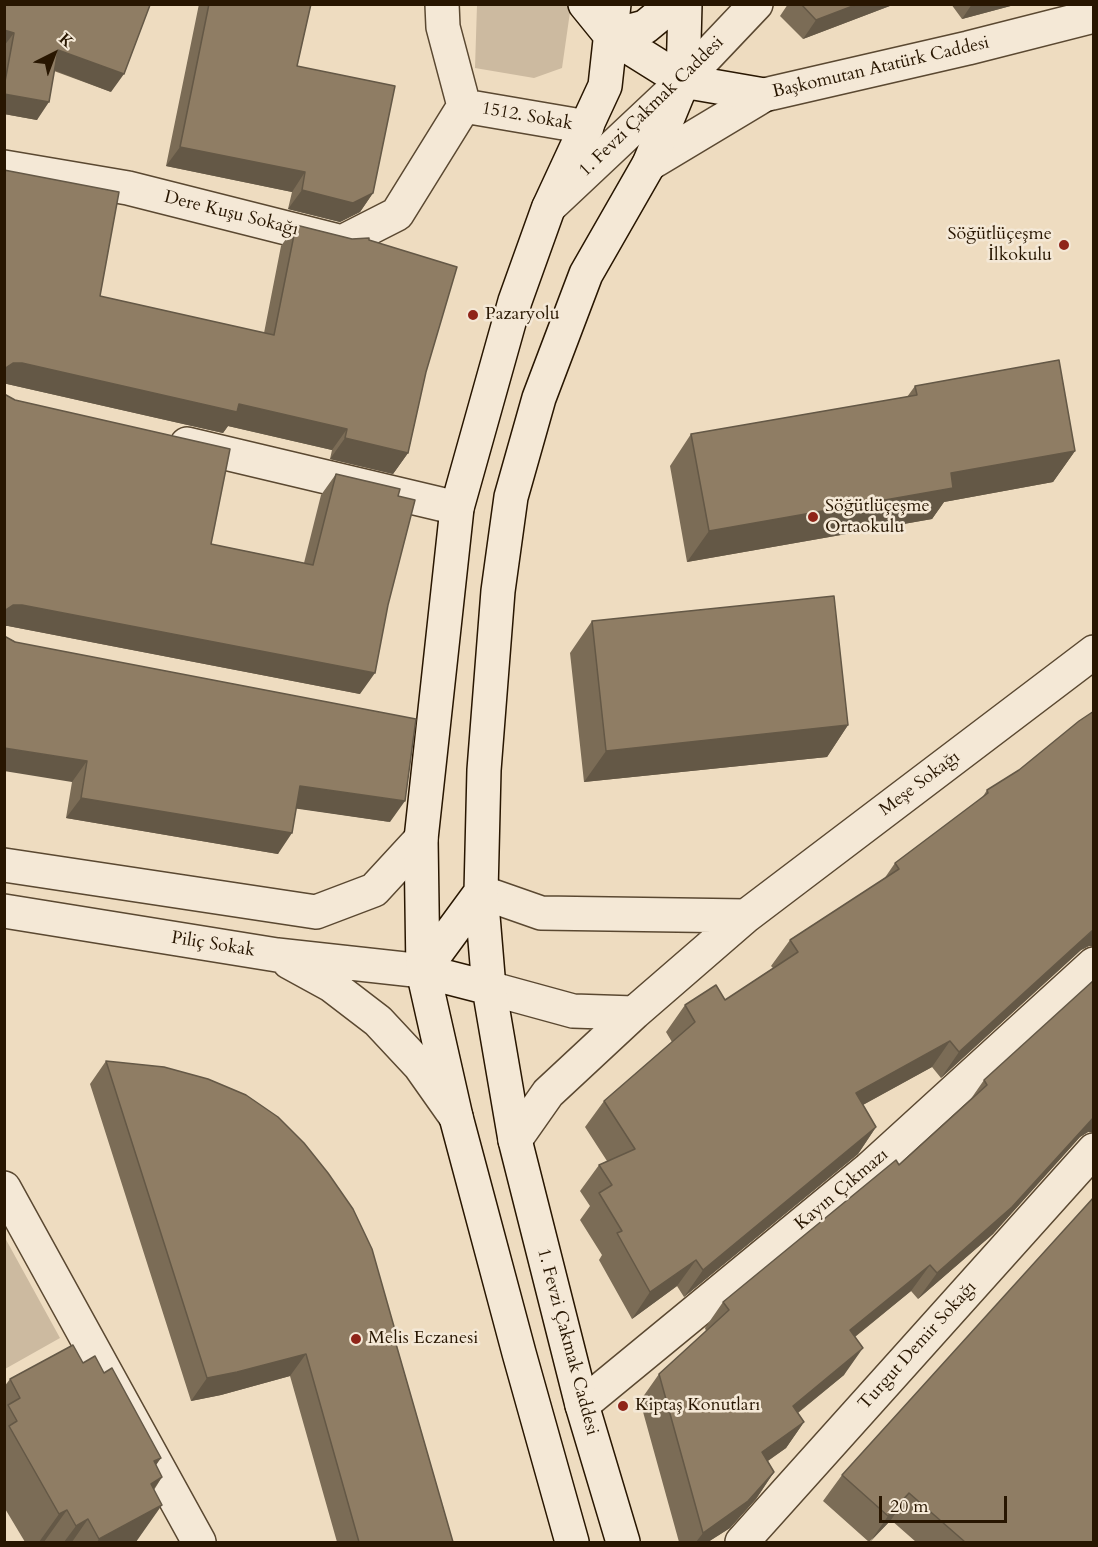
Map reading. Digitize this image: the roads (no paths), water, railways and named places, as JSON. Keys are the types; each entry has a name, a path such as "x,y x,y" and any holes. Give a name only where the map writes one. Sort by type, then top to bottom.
{"street":[{"name":"1512. Sokak","path":"442,4 443,27 464,106 587,127"},
{"path":"585,4 613,20 683,81 764,95"},
{"path":"613,20 645,27 673,4"},
{"path":"683,81 685,4"},
{"name":"1. Fevzi Çakmak Caddesi","path":"548,209 683,81 756,4"},
{"name":"Başkomutan Atatürk Caddesi","path":"649,164 764,95 1094,16"},
{"path":"572,1542 456,1117 423,971 421,724 457,508 515,301 548,209 604,86 613,20"},
{"name":"1. Fevzi Çakmak Caddesi","path":"623,1542 582,1405 515,1140 489,988 482,892 485,758 498,591 511,497 539,398 586,273 649,164 683,81"},
{"name":"Dere Kuşu Sokağı","path":"4,167 128,188 342,242 397,214 464,106"},
{"path":"157,437 457,508"},
{"name":"Meşe Sokağı","path":"515,1140 548,1093 634,1013 746,916 1094,652"},
{"path":"4,865 316,912 374,890 421,839"},
{"path":"50,919 56,873"},
{"path":"423,971 482,892 541,913 746,916"},
{"name":"Piliç Sokak","path":"4,911 277,956 423,971 573,1011 634,1013"},
{"path":"277,956 331,985 378,1021 420,1066 456,1117"},
{"name":"Kayın Çıkmazı","path":"582,1405 869,1169 1094,963"},
{"name":"Turgut Demir Sokağı","path":"742,1542 1094,1150"},
{"path":"4,1188 199,1542"},
{"path":"58,1356 88,1340"}],"place":[{"name":"Söğütlüçeşme İlkokulu","path":"1064,245"},
{"name":"Pazaryolu","path":"473,315"},
{"name":"Söğütlüçeşme Ortaokulu","path":"813,517"},
{"name":"Melis Eczanesi","path":"356,1339"},
{"name":"Kiptaş Konutları","path":"623,1406"}]}
